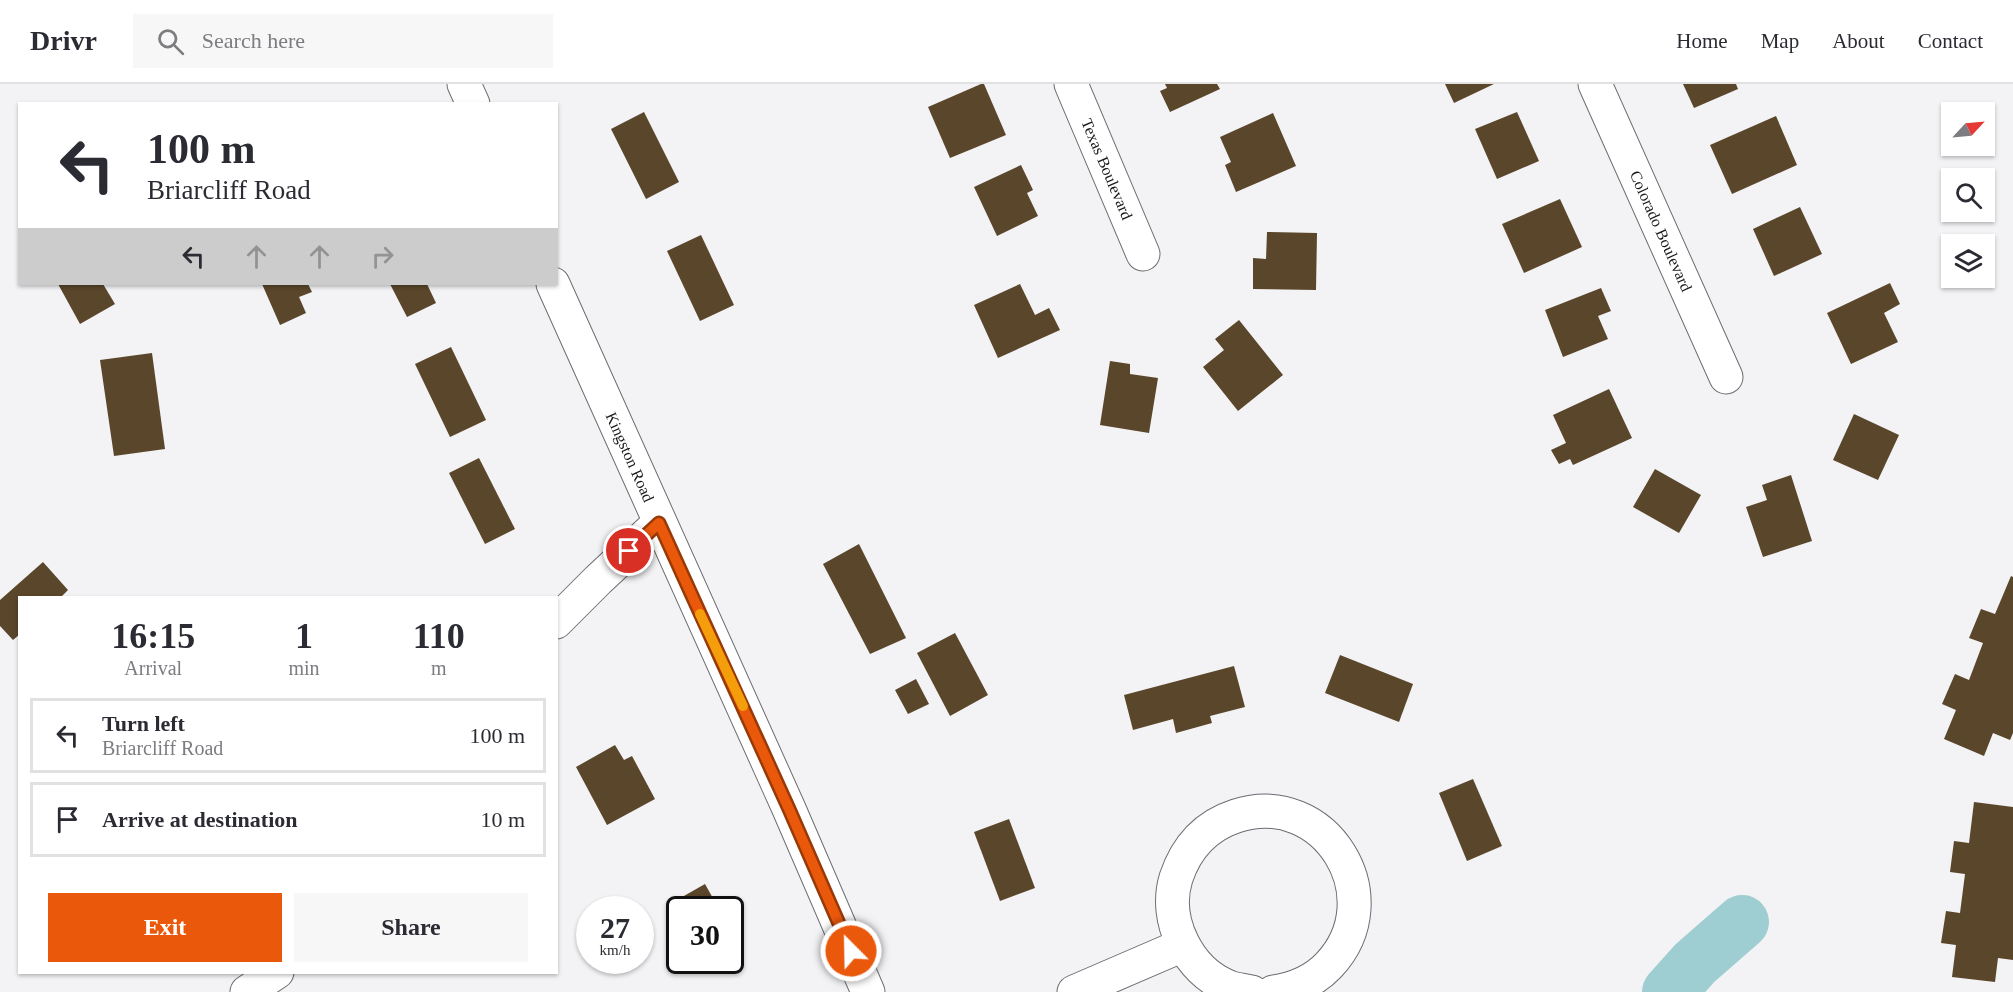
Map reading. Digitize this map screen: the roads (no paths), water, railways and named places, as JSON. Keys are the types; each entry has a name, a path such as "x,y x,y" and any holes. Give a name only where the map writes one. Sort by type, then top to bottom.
{"street":[{"path":"464,84 472,102"},
{"name":"Texas Boulevard","path":"1071,84 1143,254"},
{"name":"Colorado Boulevard","path":"1595,84 1726,377"},
{"name":"Kingston Road","path":"553,285 789,809 868,992"},
{"path":"558,620 659,523"},
{"path":"1252,992 1229,987 1202,970 1183,945 1173,918 1173,889 1182,861 1198,837 1221,820 1248,812 1277,811 1305,820 1328,837 1346,863 1355,893 1353,924 1340,953 1318,976 1290,990 1273,992"},
{"path":"1074,992 1183,945"},
{"path":"248,992 274,974"}],"waterway":[{"path":"1669,992 1695,963 1742,922"}]}
